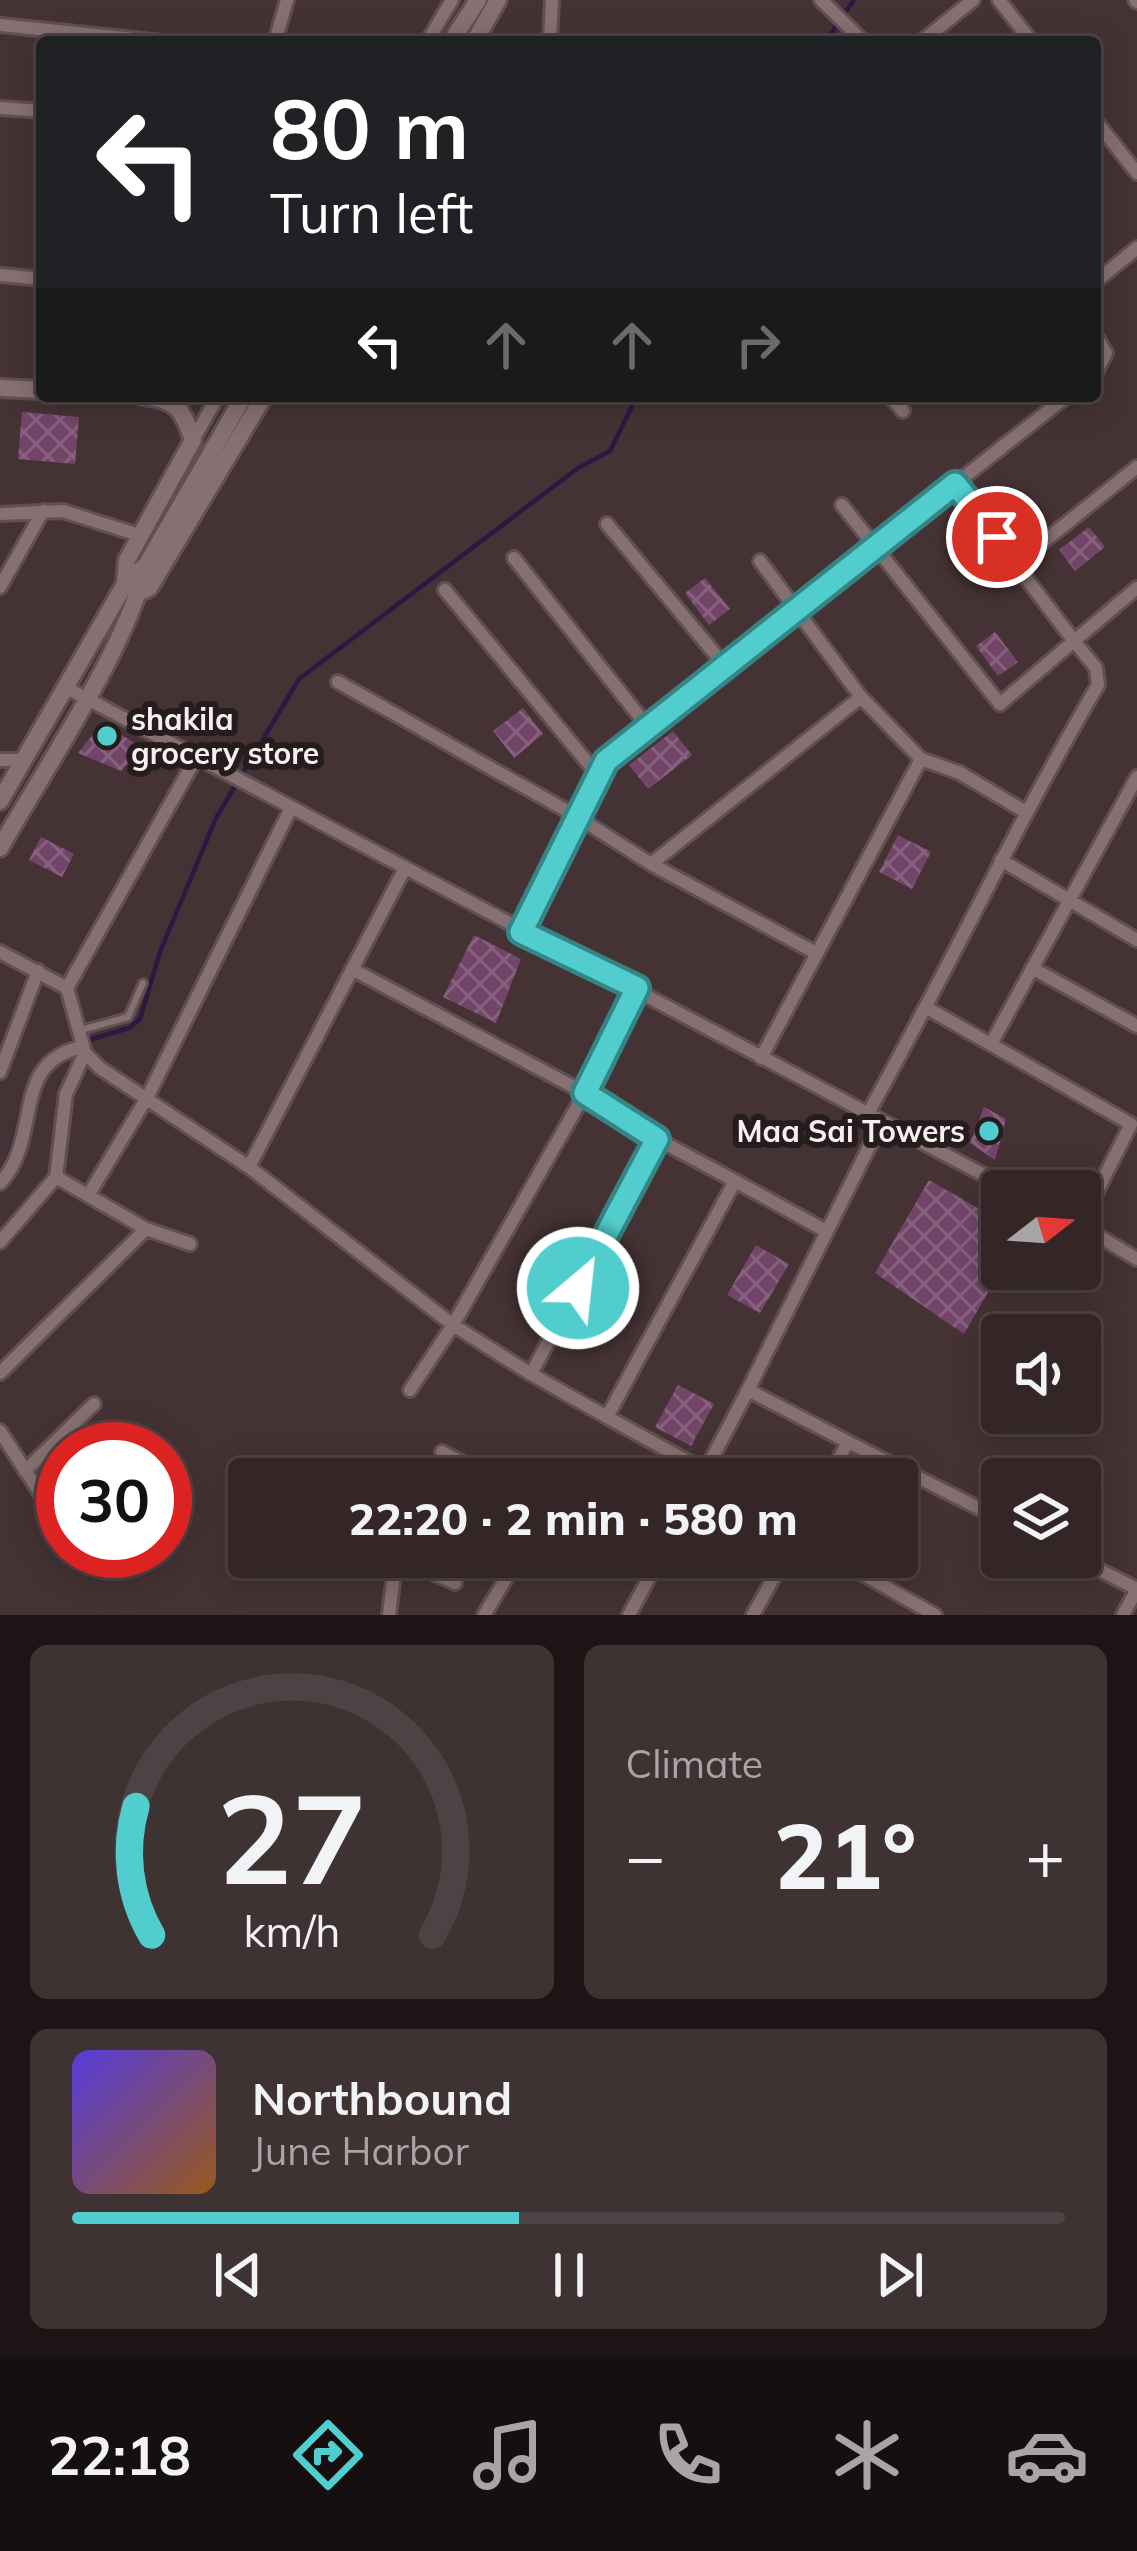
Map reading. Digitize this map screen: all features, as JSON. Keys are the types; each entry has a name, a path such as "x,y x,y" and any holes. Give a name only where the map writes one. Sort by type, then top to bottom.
{"main road":[{"path":"455,36 478,0"},
{"path":"478,36 499,0"},
{"path":"0,388 36,390"},
{"path":"0,848 83,698 132,588 127,560 193,440 183,411 173,402"},
{"path":"0,801 240,402"},
{"path":"132,588 149,588 260,402"}],"street":[{"path":"277,36 287,0"},
{"path":"431,36 452,0"},
{"path":"550,36 553,0"},
{"path":"928,36 973,0"},
{"path":"999,0 1027,36"},
{"path":"825,3 859,36"},
{"path":"0,25 105,36"},
{"path":"0,108 36,110"},
{"path":"1101,128 1137,173"},
{"path":"1101,277 1137,248"},
{"path":"0,275 36,278"},
{"path":"193,440 215,402"},
{"path":"895,402 903,411"},
{"path":"521,932 597,774 647,726 1059,402"},
{"path":"1017,563 1137,467"},
{"path":"867,1114 927,1008 1024,811 1098,686 1096,668 955,484"},
{"path":"842,505 1000,704 1137,588"},
{"path":"0,587 43,512"},
{"path":"0,514 77,513 142,536"},
{"path":"608,524 724,666"},
{"path":"514,558 647,726"},
{"path":"760,561 861,697 922,759 960,772 1024,811"},
{"path":"445,590 597,774"},
{"path":"338,682 576,816 650,864 816,953"},
{"path":"65,687 981,1175"},
{"path":"650,864 861,697"},
{"path":"67,988 196,758"},
{"path":"761,1058 922,759"},
{"path":"0,760 21,760"},
{"path":"992,1044 1137,777"},
{"path":"89,1194 148,1096 291,808"},
{"path":"1001,860 1137,940"},
{"path":"249,1166 405,868"},
{"path":"0,952 67,988 82,1042 66,1094 56,1177 0,1242"},
{"path":"352,968 585,1093 657,1139 826,1231"},
{"path":"1032,968 1137,1026"},
{"path":"0,1072 38,971"},
{"path":"410,1390 585,1093 637,988"},
{"path":"927,1008 1134,1119 1130,1144 1080,1226 1137,1259"},
{"path":"82,1042 453,1324 675,1458"},
{"path":"0,1184 23,1144 40,1072 53,1055 82,1042"},
{"path":"712,1458 880,1125"},
{"path":"531,1374 657,1139"},
{"path":"56,1177 146,1228 190,1244"},
{"path":"607,1417 735,1181"},
{"path":"0,1373 146,1228"},
{"path":"748,1390 981,1509"},
{"path":"25,1471 94,1404"},
{"path":"0,1431 36,1488"},
{"path":"839,1458 848,1442"},
{"path":"442,1452 453,1458"},
{"path":"389,1615 395,1566 408,1562 454,1583"},
{"path":"1101,1570 1137,1589 1123,1615"},
{"path":"484,1615 506,1578"},
{"path":"629,1615 649,1578"},
{"path":"756,1614 774,1578"},
{"path":"869,1578 935,1615"}],"lane":[{"path":"82,1042 128,1017 143,983"}],"building":[{"path":"22,412 79,417 75,464 18,459"},
{"path":"1089,527 1105,547 1075,571 1059,550"},
{"path":"705,578 730,609 709,625 685,593"},
{"path":"995,632 1018,662 998,676 976,646"},
{"path":"523,708 543,734 514,758 493,731"},
{"name":"shakila grocery store","path":"102,723 143,748 121,771 78,753"},
{"path":"673,731 692,755 648,789 629,765"},
{"path":"898,835 931,852 912,889 879,872"},
{"path":"41,837 74,854 62,877 29,860"},
{"path":"474,935 521,959 496,1023 443,997"},
{"name":"Maa Sai Towers","path":"984,1107 1006,1119 995,1160 970,1143"},
{"path":"929,1180 981,1210 981,1290 989,1290 964,1334 875,1273"},
{"path":"756,1245 789,1264 760,1313 727,1295"},
{"path":"678,1385 714,1404 691,1446 655,1427"}],"waterway":[{"path":"829,36 854,0"},
{"path":"65,1047 129,1028 140,1019 160,952 216,818 299,679 578,468 610,451 634,402"},
{"path":"0,1172 14,1142 32,1077 55,1053"}],"place":[{"name":"shakila grocery store","path":"107,736"},
{"name":"Maa Sai Towers","path":"989,1131"}],"route":[{"path":"578,1288 657,1139 585,1093 637,988 521,932 597,774 616,751 955,484 997,537"}]}
